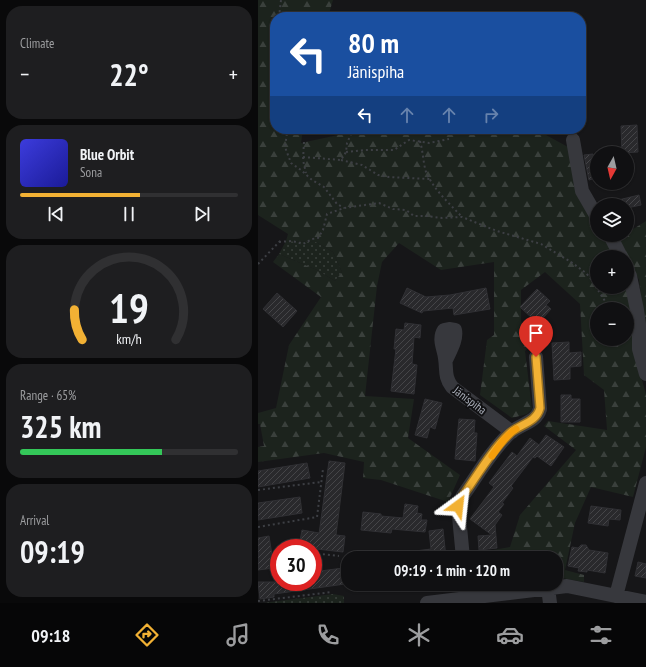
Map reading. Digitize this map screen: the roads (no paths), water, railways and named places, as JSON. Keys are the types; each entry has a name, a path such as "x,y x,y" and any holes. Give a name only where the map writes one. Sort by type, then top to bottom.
{"street":[{"path":"573,140 582,191 590,205"},
{"path":"634,294 639,324 639,349 646,374"},
{"path":"462,551 458,506 462,497 500,444 512,432 532,420 538,414 540,408 536,357"},
{"name":"Jänispiha","path":"446,360 445,370 447,380 452,387 512,432"},
{"path":"616,596 646,483"},
{"path":"563,586 646,602"},
{"path":"427,603 467,591"},
{"path":"548,591 550,603"}]}
